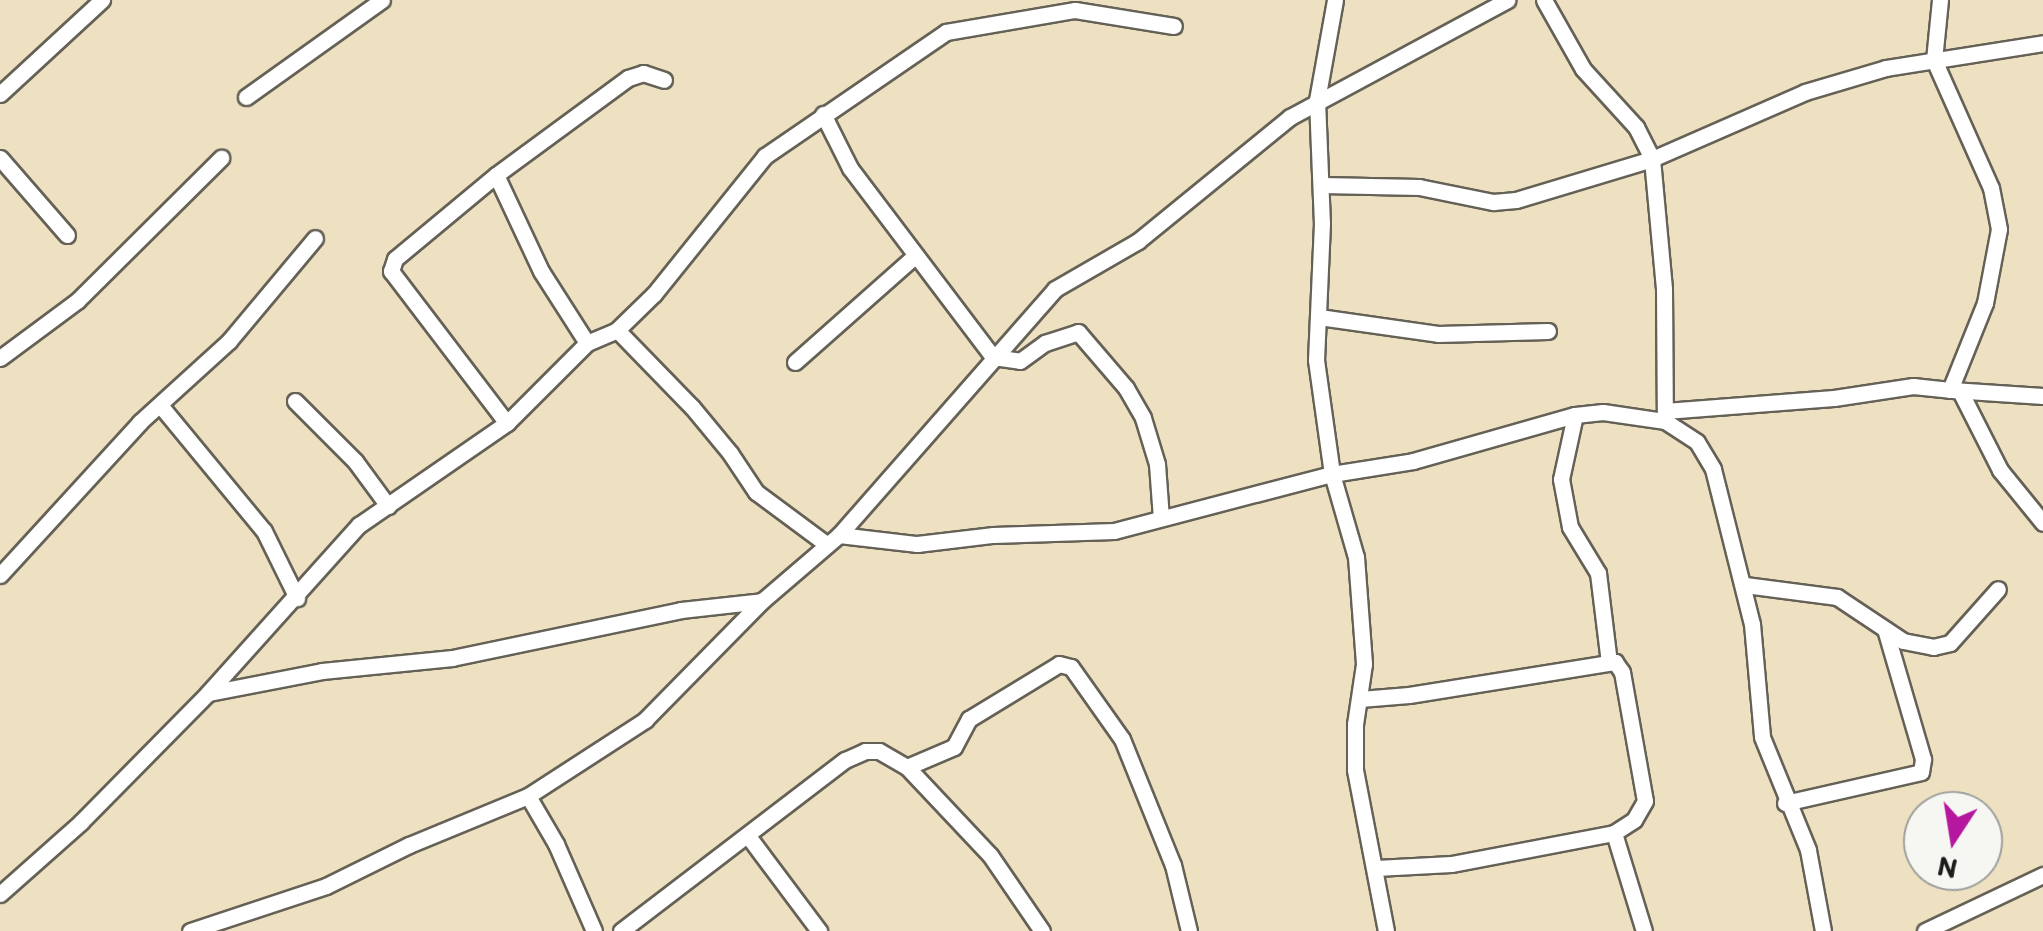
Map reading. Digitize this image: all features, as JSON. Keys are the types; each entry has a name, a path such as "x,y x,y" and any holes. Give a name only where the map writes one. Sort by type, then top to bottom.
{"street":[{"path":"0,94 102,0"},
{"path":"246,96 382,0"},
{"path":"1335,0 1317,100 1322,185 1316,360 1332,474 1356,557 1363,628 1355,770 1386,931"},
{"path":"190,931 326,886 410,845 528,796 645,720 762,602 832,539 1056,290 1138,241 1317,100 1505,0"},
{"path":"1544,0 1582,69 1636,127 1652,159 1664,290 1665,416"},
{"path":"1940,0 1934,60 1991,188 1999,229 1984,303 1955,391 2000,470 2043,522"},
{"path":"0,894 81,822 208,693 359,525 506,423 587,343 616,330 654,294 765,156 946,32 1075,10 1174,26"},
{"path":"1322,185 1418,186 1493,202 1516,200 1652,159 1805,92 1886,68 2043,43"},
{"path":"506,423 392,270 395,259 496,175 628,78 643,73 664,80"},
{"path":"824,114 850,168 993,358 1020,361 1045,343 1078,332 1126,388 1143,418 1157,464 1162,518"},
{"path":"0,158 67,235"},
{"path":"0,358 78,300 221,158"},
{"path":"496,175 542,271 587,343"},
{"path":"0,574 160,405 229,341 315,238"},
{"path":"795,362 915,256"},
{"path":"1319,316 1438,334 1548,331"},
{"path":"616,330 692,407 730,452 756,492 832,539 917,544 993,535 1114,530 1332,474 1413,460 1574,414 1665,416 1913,386 2043,396"},
{"path":"295,400 355,461 388,506"},
{"path":"160,405 264,532 297,598"},
{"path":"1574,414 1561,479 1570,527 1598,574 1609,662"},
{"path":"1665,416 1697,442 1706,456 1745,585 1762,737 1785,803 1808,850 1823,931"},
{"path":"1745,585 1837,596 1885,629 1921,647 1942,646 1960,633 1998,589"},
{"path":"208,693 272,678 452,658 681,610 762,602"},
{"path":"1785,803 1920,772 1923,759 1885,629"},
{"path":"1360,698 1409,695 1609,662 1620,665 1645,801 1634,820 1614,832 1451,864 1376,868"},
{"path":"907,767 954,747 968,718 1058,664 1071,667 1122,739 1173,865 1188,931"},
{"path":"621,931 845,760 865,751 879,751 907,767 990,855 1042,931"},
{"path":"528,796 556,844 594,931"},
{"path":"1614,832 1644,931"},
{"path":"748,836 818,931"},
{"path":"1925,931 2043,876"}]}
